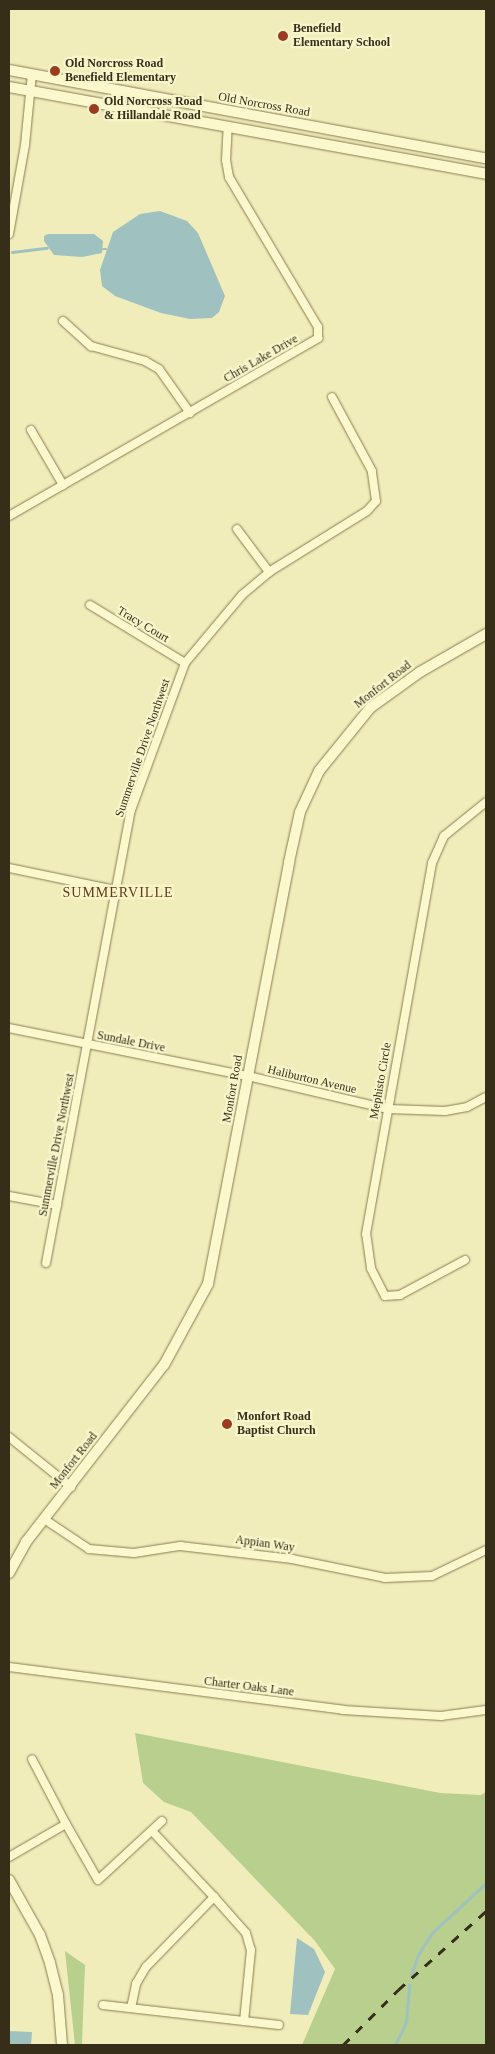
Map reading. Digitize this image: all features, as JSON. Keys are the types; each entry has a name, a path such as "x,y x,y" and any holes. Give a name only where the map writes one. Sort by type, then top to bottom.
{"street":[{"name":"Old Norcross Road","path":"9,70 486,158"},
{"path":"9,234 25,145 32,74"},
{"path":"9,87 486,174"},
{"name":"Chris Lake Drive","path":"9,516 318,338 318,327 229,177 226,160 228,126"},
{"path":"64,322 91,346 145,361 159,369 190,413"},
{"name":"Summerville Drive Northwest","path":"46,1263 88,1045 130,810 185,663 236,602 269,572 367,511 376,501 372,472 332,397"},
{"path":"31,430 63,485"},
{"path":"238,529 269,572"},
{"name":"Tracy Court","path":"90,605 185,663"},
{"name":"Monfort Road","path":"9,1573 26,1542 164,1364 208,1284 300,812 319,771 370,708 420,672 486,634"},
{"name":"Mephisto Circle","path":"465,1260 400,1295 385,1296 371,1268 366,1234 432,863 444,836 486,802"},
{"path":"9,868 115,890"},
{"name":"Sundale Drive","path":"9,1028 248,1076"},
{"name":"Haliburton Avenue","path":"248,1076 388,1109 446,1111 468,1108 486,1097"},
{"path":"9,1196 57,1205"},
{"path":"9,1437 71,1486"},
{"name":"Appian Way","path":"44,1519 89,1550 134,1553 180,1546 292,1559 385,1578 432,1576 486,1550"},
{"name":"Charter Oaks Lane","path":"9,1667 343,1710 441,1716 486,1710"},
{"path":"32,1759 98,1880 162,1821"},
{"path":"9,1857 66,1824"},
{"path":"152,1831 214,1896 246,1933 251,1950 244,2021"},
{"path":"9,1880 40,1935 50,1963 58,1995 62,2045"},
{"path":"130,2008 136,1984 146,1967 214,1896"},
{"path":"103,2005 279,2025"}],"green space":[{"path":"135,1733 440,1793 481,1795 486,1792 486,2045 302,2045 335,1969 315,1941 191,1812 164,1802 143,1783"},
{"path":"65,1951 85,1965 82,2044 87,2045 75,2045"}],"water":[{"path":"160,211 187,221 198,233 225,296 219,312 212,318 190,319 161,313 115,296 102,286 100,270 113,232 140,214"},
{"path":"48,234 94,234 103,241 102,253 82,257 54,255 44,241 44,236"},
{"path":"297,1938 314,1949 325,1972 308,2015 290,2014"},
{"path":"9,2031 32,2032 31,2045 9,2045"}],"waterway":[{"path":"12,252 47,248"},
{"path":"411,1975 419,1953 432,1933 486,1883"},
{"path":"395,2045 406,2022 409,1985"}],"railway":[{"path":"343,2045 398,1990 486,1911"}],"place":[{"name":"Benefield Elementary School","path":"283,36"},
{"name":"Old Norcross Road Benefield Elementary","path":"55,71"},
{"name":"Old Norcross Road & Hillandale Road","path":"94,109"},
{"name":"Monfort Road Baptist Church","path":"227,1424"}],"district":[{"name":"SUMMERVILLE","path":"118,893"}]}
